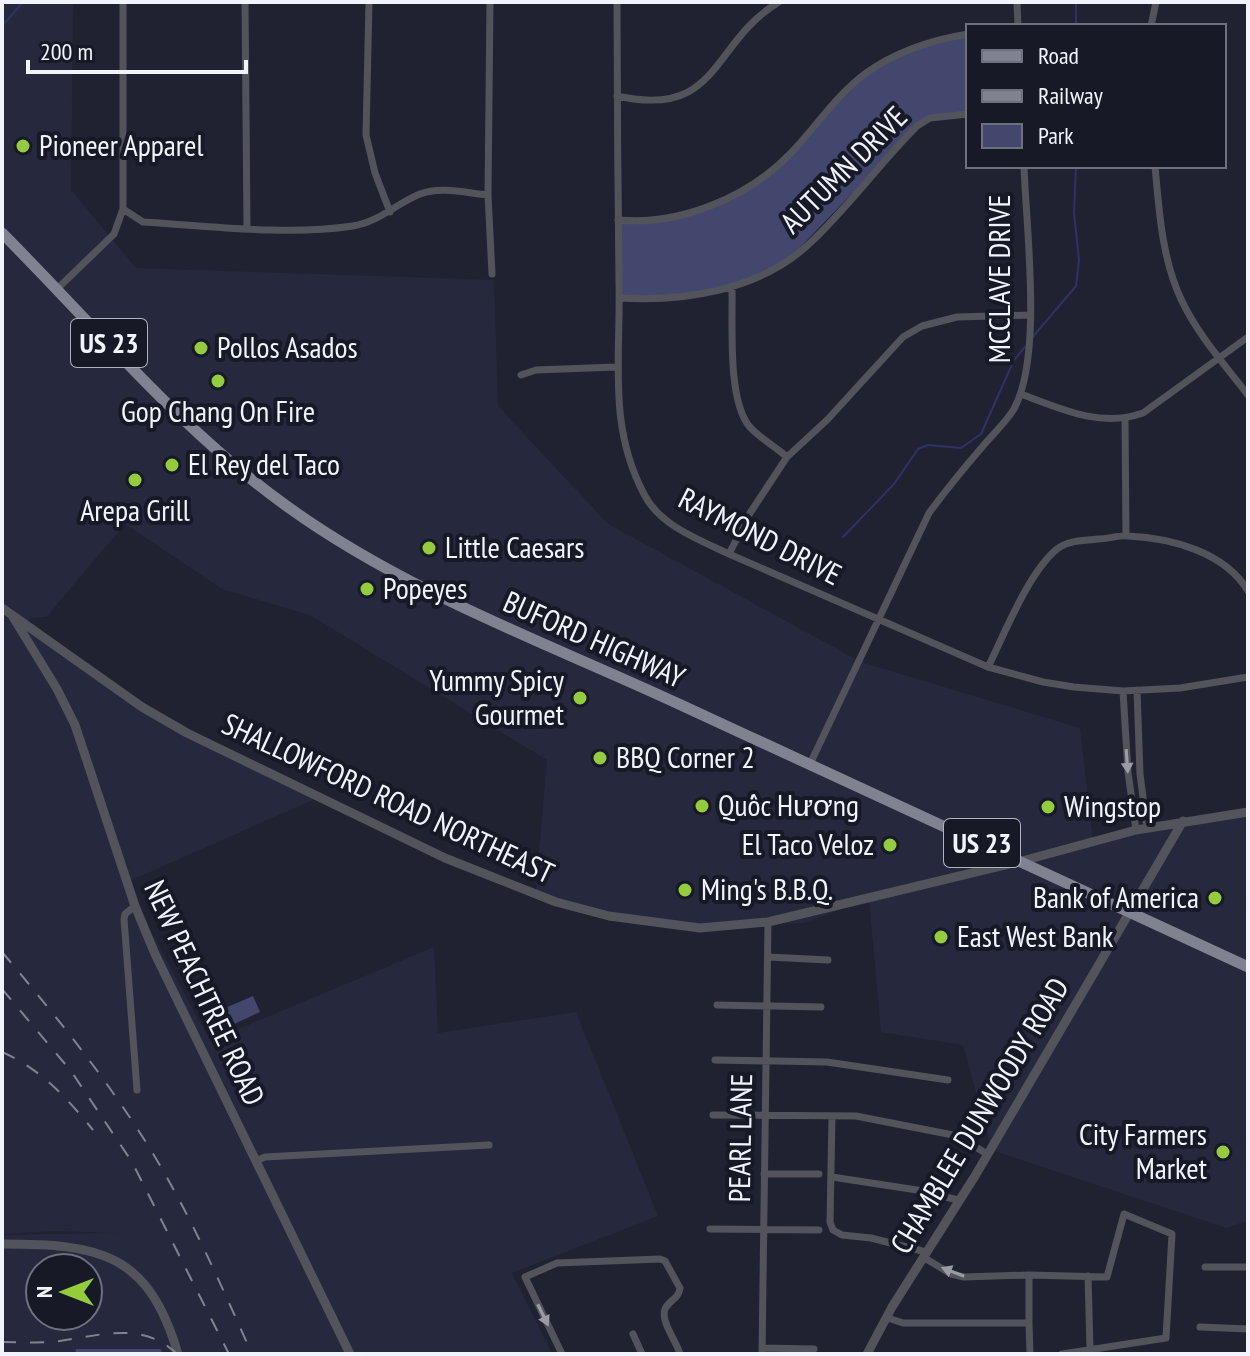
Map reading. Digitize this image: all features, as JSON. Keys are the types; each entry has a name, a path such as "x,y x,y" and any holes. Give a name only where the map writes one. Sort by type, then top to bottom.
{"main road":[{"name":"BUFORD HIGHWAY","path":"2,233 131,367 218,451 282,503 356,552 450,602 810,764 1248,967"}],"street":[{"path":"57,289 114,234 123,209 123,2"},
{"path":"245,2 247,228"},
{"path":"369,2 366,135 375,173 390,212"},
{"path":"490,2 488,195 492,274"},
{"name":"RAYMOND DRIVE","path":"617,2 620,298 616,367 623,433 631,463 646,498 669,522 729,554 988,667 1074,687 1123,691 1180,688 1248,677"},
{"path":"617,96 638,100 677,99 700,84 754,20 779,2"},
{"path":"1017,2 1018,24"},
{"path":"1151,24 1156,2"},
{"path":"618,220 685,214 747,189 771,173 839,97 865,74 914,47 966,34"},
{"name":"AUTUMN DRIVE","path":"620,298 649,300 695,295 732,286 771,269 807,246 917,126 930,118 966,114"},
{"name":"MCCLAVE DRIVE","path":"810,764 929,513 1013,411 1021,394 1030,347 1024,168"},
{"path":"1155,168 1159,218 1180,298 1199,331 1248,395"},
{"path":"123,209 143,222 247,228 355,226 390,212 418,195 436,190 488,195"},
{"path":"732,286 735,384 741,414 751,429 787,457"},
{"path":"729,554 750,513 787,457 827,420 903,337 922,326 949,319 1030,315"},
{"path":"1021,394 1074,415 1105,420 1125,419 1143,413 1248,337"},
{"path":"521,375 536,370 616,367"},
{"path":"1125,419 1126,535"},
{"path":"988,667 1034,575 1059,547 1071,542 1126,535 1177,544 1204,553 1225,565 1248,591"},
{"name":"NEW PEACHTREE ROAD","path":"6,611 57,689 75,725 135,906 159,964 350,1354"},
{"name":"SHALLOWFORD ROAD NORTHEAST","path":"6,611 142,707 175,726 445,858 556,902 609,916 700,928 768,922 1142,829 1248,812"},
{"path":"1137,690 1142,829"},
{"path":"1123,691 1128,772 1142,829"},
{"name":"CHAMBLEE DUNWOODY ROAD","path":"867,1354 1183,821"},
{"path":"135,906 125,914 124,919 137,1090"},
{"name":"PEARL LANE","path":"762,1351 768,922"},
{"path":"768,957 828,960"},
{"path":"717,1005 821,1007"},
{"path":"715,1060 827,1062 948,1080"},
{"path":"713,1115 856,1116 958,1136 987,1154"},
{"path":"832,1116 830,1222 833,1230 842,1235 871,1238 925,1254 951,1274 1107,1277 1124,1214 1172,1234 1166,1338 1062,1354"},
{"path":"256,1161 265,1157 489,1145"},
{"path":"764,1174 819,1174"},
{"path":"832,1177 917,1190 958,1200"},
{"path":"710,1229 819,1230"},
{"path":"2,1244 68,1246 96,1251 117,1260 145,1284 157,1302 171,1330 178,1354"},
{"path":"562,1354 525,1277 557,1263 660,1259 665,1261 680,1288 678,1296 666,1307 664,1316 680,1354"},
{"path":"1205,1267 1248,1267"},
{"path":"1029,1275 1030,1354"},
{"path":"1088,1276 1090,1348"},
{"path":"888,1318 903,1323 1029,1323"},
{"path":"1200,1327 1248,1329"},
{"path":"633,1334 642,1354"},
{"path":"762,1351 814,1349"}],"shaded area":[{"path":"2,2 73,2 71,190 136,268 494,280 498,406 608,524 861,662 1080,728 1093,842 1248,812 1248,1220 1227,1228 992,1150 963,1045 881,1032 869,899 804,923 686,927 535,898 547,760 310,615 222,589 125,524 46,617 31,618 27,622 153,711 319,797 125,883 210,1041 434,947 438,1033 576,1012 658,1216 512,1273 552,1354 162,1354 160,1349 76,1349 75,1354 2,1354 2,1235 117,1233 53,1231 2,1234"}],"green space":[{"path":"966,36 966,114 945,115 918,125 787,261 725,289 684,298 620,298 619,221 685,215 739,194 792,154 867,71 908,50"},
{"path":"253,996 260,1012 230,1026 223,1009"},
{"path":"76,1349 161,1349 162,1354 75,1354"}],"waterway":[{"path":"2,26 23,2"},
{"path":"1076,2 1076,24"},
{"path":"1031,339 1076,286 1079,260 1074,213 1076,168"},
{"path":"843,537 894,484 918,449 928,445 961,448 981,434 1014,360 1025,347"}],"railway":[{"path":"2,952 81,1049 152,1152 193,1226 252,1354"},
{"path":"2,989 71,1071 132,1162 229,1354"},
{"path":"2,1052 52,1085 93,1130"},
{"path":"2,1342 52,1342 101,1334 133,1334 163,1343 177,1354"}],"place":[{"name":"Pioneer Apparel","path":"23,146"},
{"name":"Pollos Asados","path":"201,348"},
{"name":"Gop Chang On Fire","path":"218,381"},
{"name":"El Rey del Taco","path":"172,465"},
{"name":"Arepa Grill","path":"135,480"},
{"name":"Little Caesars","path":"429,548"},
{"name":"Popeyes","path":"367,589"},
{"name":"Yummy Spicy Gourmet","path":"580,698"},
{"name":"BBQ Corner 2","path":"600,758"},
{"name":"Quốc Hương","path":"702,806"},
{"name":"Wingstop","path":"1048,807"},
{"name":"El Taco Veloz","path":"890,845"},
{"name":"Ming's B.B.Q.","path":"685,890"},
{"name":"Bank of America","path":"1215,898"},
{"name":"East West Bank","path":"941,937"},
{"name":"City Farmers Market","path":"1223,1152"}]}
